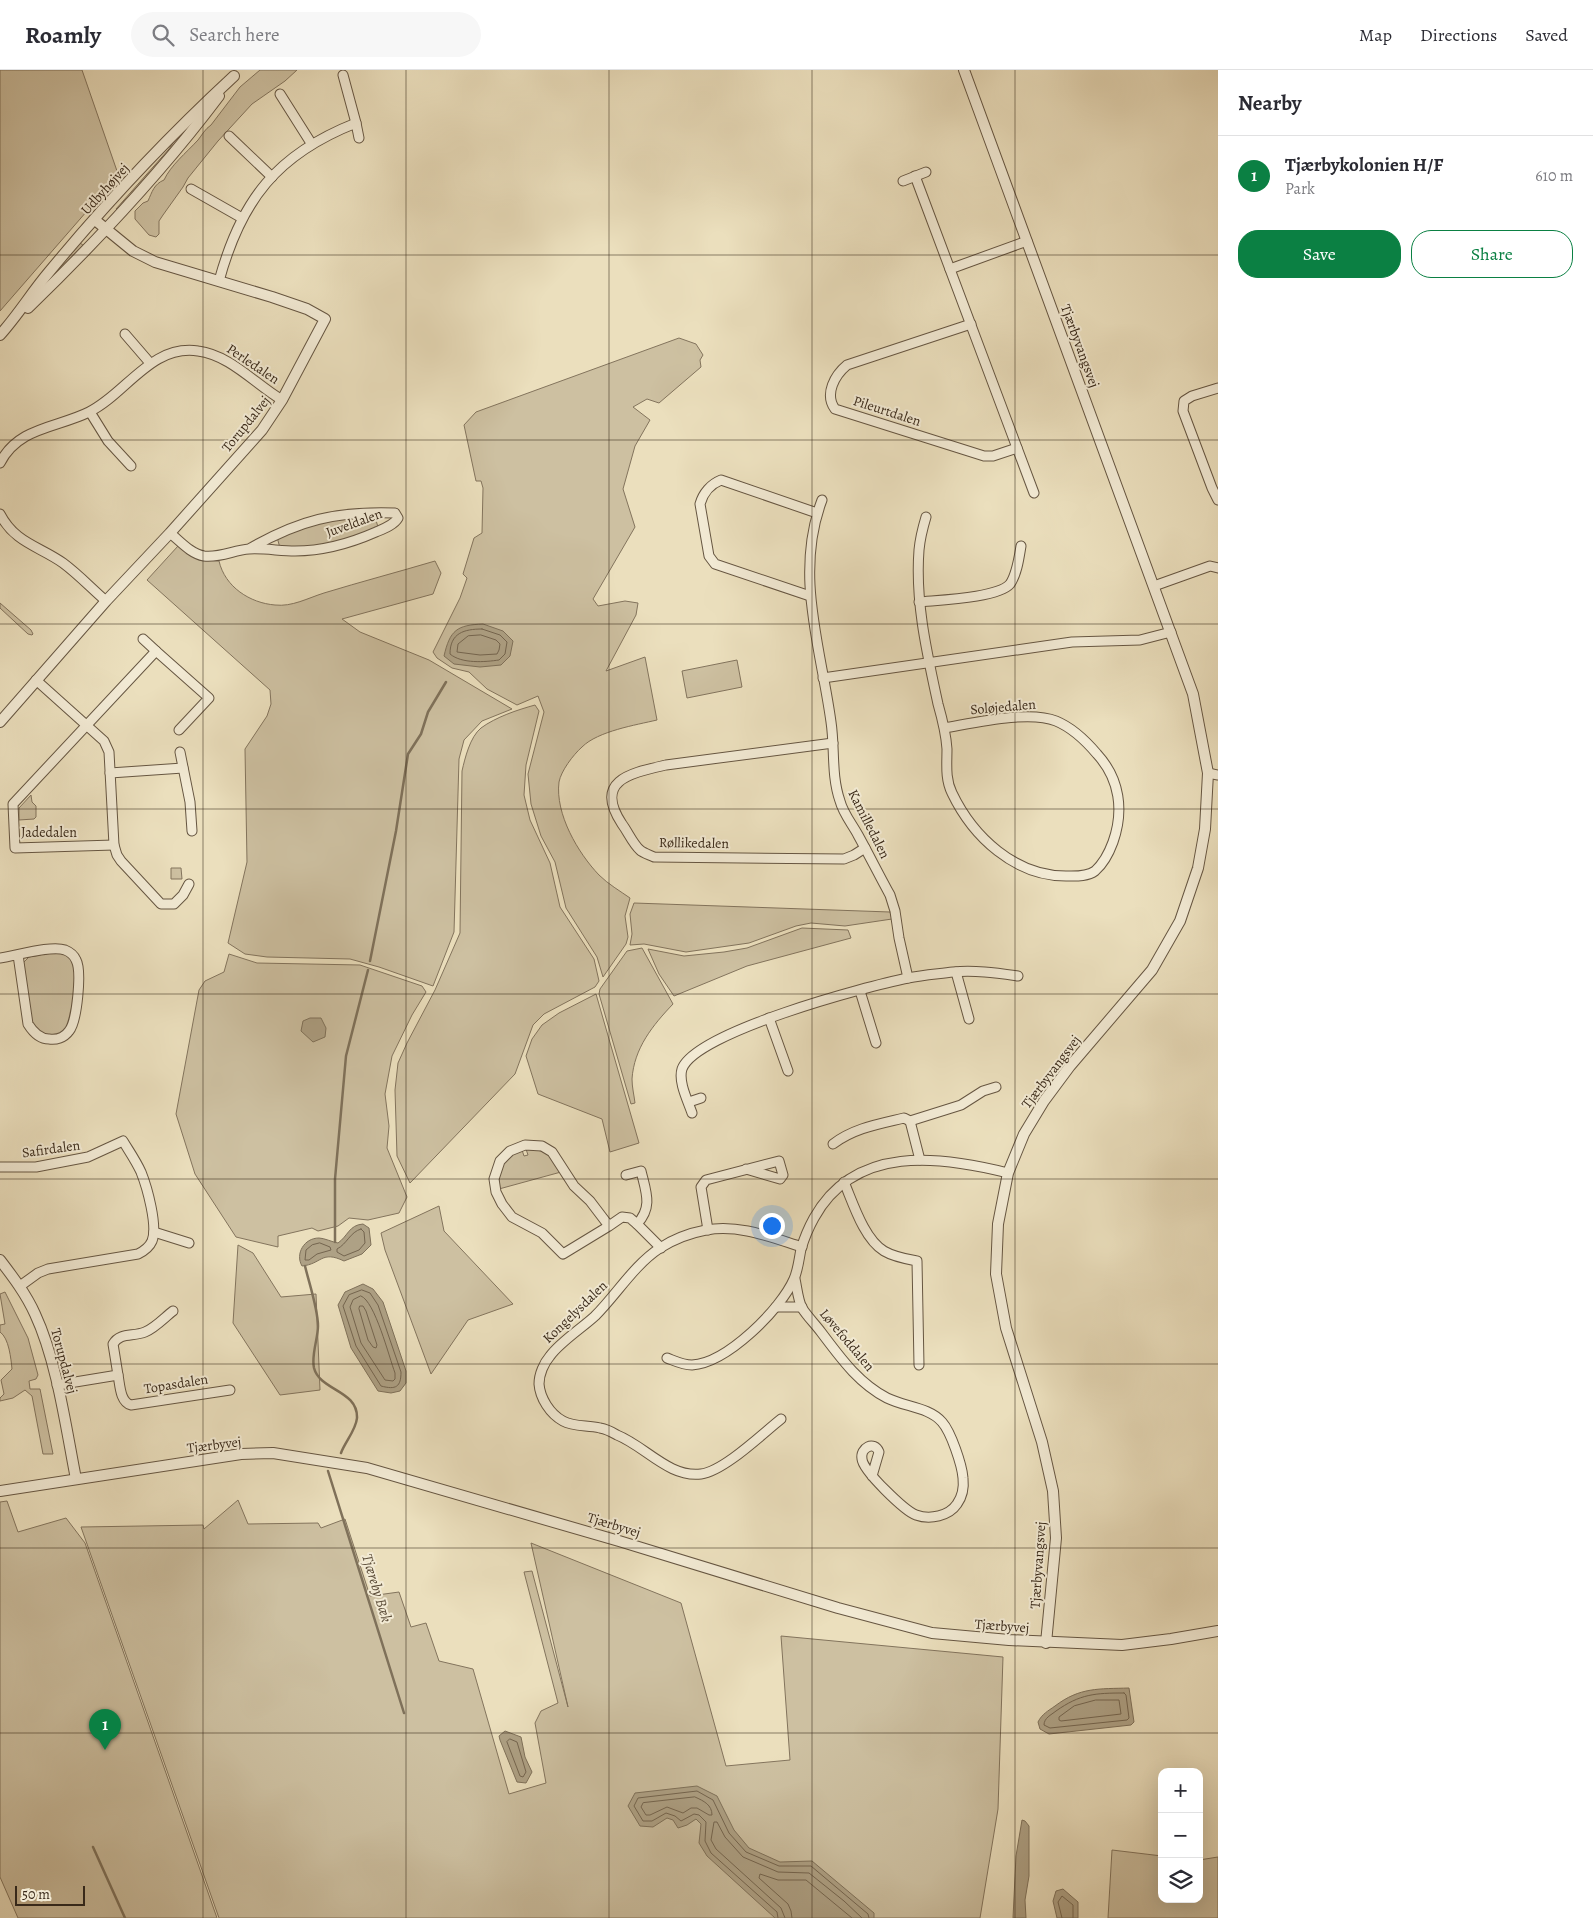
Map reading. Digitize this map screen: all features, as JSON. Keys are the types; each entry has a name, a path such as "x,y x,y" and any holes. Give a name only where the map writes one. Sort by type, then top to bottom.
{"street":[{"name":"Tjærbyvangsvej","path":"964,70 1193,694 1213,774 1206,829 1198,868 1180,921 1152,970 1070,1066 1044,1101 1024,1134 1008,1173 998,1224 996,1274 1006,1328 1042,1442 1053,1491 1056,1538 1046,1642"},
{"name":"Udbyhøjvej","path":"3,332 48,273 95,220 188,119 236,73"},
{"name":"Udbyhøjvej","path":"3,332 106,229 197,126 236,73"},
{"path":"343,75 359,138"},
{"path":"280,94 311,144"},
{"path":"219,281 230,242 242,218 256,196 272,177 290,159 311,144 332,132 356,123"},
{"path":"229,136 272,177"},
{"path":"903,180 926,172"},
{"path":"915,176 1034,493"},
{"path":"191,189 242,218"},
{"name":"Torupdalvej","path":"0,722 106,601 262,430 282,400 325,319 307,309 272,296 171,268 143,257 95,220"},
{"path":"950,269 1027,241"},
{"name":"Pileurtdalen","path":"971,324 847,365 838,372 829,396 831,403 835,408 984,456 993,456 1017,448"},
{"path":"125,334 150,363"},
{"name":"Perledalen","path":"0,463 9,448 28,434 90,412 126,385 150,363 177,351 197,350 213,354 225,360 282,400"},
{"path":"1218,388 1192,396 1184,401 1183,411 1218,500"},
{"path":"90,412 108,441 131,466"},
{"path":"810,596 715,564 709,556 700,504 702,496 715,483 722,480 817,513"},
{"name":"Kamilledalen","path":"822,500 817,513 811,549 810,596 812,624 833,743 834,781 840,803 890,895 908,978"},
{"name":"Juveldalen","path":"170,532 196,554 203,556 249,549 298,551 333,546 374,533 396,522 398,518 394,514 350,513 319,518 283,530 249,549"},
{"path":"0,514 12,532 24,542 63,563 106,601"},
{"name":"Soløjedalen","path":"926,517 919,548 919,602 929,662 944,728 947,748 946,770 951,792 965,816 993,849 1023,868 1057,876 1081,876 1094,871 1107,857 1116,832 1120,808 1115,783 1104,760 1082,736 1057,721 1039,716 983,721 944,728"},
{"path":"919,602 1000,592 1010,584 1016,571 1022,546"},
{"path":"1154,586 1210,566 1218,568"},
{"path":"823,678 1072,642 1140,640 1171,632"},
{"path":"143,639 209,698 179,730"},
{"name":"Jadedalen","path":"114,844 15,848 13,804 156,650"},
{"path":"36,680 104,741 108,752 110,772 114,844 121,861 161,904 174,904 190,884"},
{"name":"Røllikedalen","path":"833,743 666,765 640,771 619,782 612,790 611,801 614,811 640,850 654,857 844,859 854,856 865,848"},
{"path":"180,752 190,802 192,831"},
{"path":"110,772 183,768"},
{"path":"0,958 63,949 72,954 79,968 75,1019 70,1031 62,1037 44,1039 28,1024 18,956"},
{"path":"692,1113 682,1080 682,1069 689,1059 705,1046 723,1036 769,1018 813,1004 908,978 956,972 986,971 1018,976"},
{"path":"956,972 969,1019"},
{"path":"860,991 876,1043"},
{"path":"769,1018 788,1071"},
{"path":"833,1144 844,1135 855,1130 904,1118 910,1121 960,1106 983,1091 996,1087"},
{"path":"689,1102 702,1098"},
{"path":"910,1121 920,1160"},
{"name":"Safirdalen","path":"0,1167 36,1167 88,1158 123,1141 141,1172 149,1200 154,1232"},
{"path":"609,1226 590,1201 574,1186 552,1152 542,1146 525,1145 510,1151 500,1161 494,1180 496,1192 502,1204 512,1218 542,1233 563,1254 609,1226 622,1217 630,1218 661,1248"},
{"path":"667,1358 682,1364 693,1365 704,1362 739,1343 758,1328 776,1307 795,1279 802,1247 814,1218 828,1198 844,1182 865,1170 886,1163 920,1160 974,1165 1008,1173"},
{"path":"708,1230 701,1187 706,1180 746,1169"},
{"path":"626,1175 641,1171 647,1193 647,1210 645,1216 637,1224"},
{"path":"844,1182 872,1242 884,1252 900,1258 917,1261 919,1365"},
{"name":"Kongelysdalen","path":"781,1419 716,1470 702,1474 678,1472 620,1436 601,1428 574,1425 563,1421 550,1411 542,1397 539,1384 541,1372 550,1355 596,1315 647,1259 661,1248 689,1234 708,1230 728,1229 748,1230 802,1247"},
{"path":"20,1286 38,1273 48,1269 138,1254 147,1249 152,1243 154,1232 189,1243"},
{"name":"Torupdalvej","path":"0,1260 20,1286 36,1315 44,1336 57,1386 76,1479"},
{"name":"Løvefoddalen","path":"795,1279 802,1307 848,1367 868,1385 888,1398 930,1413 942,1421 950,1434 961,1469 963,1478 962,1493 957,1505 945,1514 931,1518 923,1517 915,1515 872,1476"},
{"name":"Løvefoddalen","path":"776,1307 802,1307"},
{"name":"Topasdalen","path":"173,1311 145,1332 119,1336 113,1344 123,1400 126,1404 131,1405 230,1390"},
{"path":"57,1386 118,1375"},
{"name":"Tjærbyvej","path":"0,1491 241,1454 273,1453 367,1468 405,1478 619,1540 838,1608 932,1633 970,1638 1122,1645 1218,1631"}],"shaded area":[{"path":"0,70 82,70 117,171 114,180 0,311"},
{"path":"260,70 297,70 285,81 252,104 218,141 188,178 159,221 159,234 156,237 149,235 135,219 135,211 148,201 156,186 164,180 175,164 211,125 240,87"},
{"path":"208,104 181,140 117,210 169,149 183,127"},
{"path":"79,242 84,246 36,295"},
{"path":"679,338 696,344 703,355 700,360 701,367 659,403 647,399 633,407 650,420 635,446 623,489 635,527 593,599 598,606 625,601 638,603 636,615 606,671 645,657 657,720 618,729 589,741 571,759 562,773 559,782 559,794 564,820 583,856 599,875 630,898 625,916 628,937 626,944 603,977 597,957 566,908 555,862 541,836 531,804 528,774 544,712 538,696 517,705 487,689 469,672 452,668 437,658 433,652 460,598 467,578 463,574 474,538 482,533 483,488 481,481 476,481 464,425 476,412"},
{"path":"375,517 378,527 352,538 319,546 280,548 277,537 332,519"},
{"path":"178,546 197,557 219,561 227,579 240,592 257,601 275,605 294,603 435,561 441,573 433,594 342,619 360,632 429,660 512,709 482,721 464,740 459,759 454,932 433,986 350,959 267,957 245,954 228,943 247,862 245,749 267,716 271,704 270,690 147,580"},
{"path":"0,603 31,630 33,634 28,634 0,608"},
{"path":"737,660 742,687 687,698 682,671"},
{"path":"535,705 539,711 526,765 524,795 530,820 550,863 560,907 594,959 599,981 595,987 544,1014 533,1025 515,1074 410,1183 397,1156 395,1090 398,1063 435,990 460,933 462,771 468,748 477,732 487,724 500,717"},
{"path":"31,795 32,802 36,806 36,817 34,819 19,820 19,808"},
{"path":"171,868 181,868 182,879 171,879"},
{"path":"634,903 890,912 892,919 845,926 811,923 796,926 749,943 686,952 644,944 630,945 632,934 630,914"},
{"path":"802,928 848,930 851,938 747,966 674,996 659,974 648,949 684,956 724,952 747,948"},
{"path":"642,948 673,1004 658,1020 636,1057 632,1079 635,1103 631,1104 599,994 600,989 627,951"},
{"path":"55,952 64,954 72,960 75,975 70,1022 62,1034 55,1036 42,1033 32,1023 27,1003 23,963 29,957"},
{"path":"229,954 257,963 360,965 422,986 426,992 412,1015 392,1056 385,1094 389,1126 387,1148 407,1197 399,1213 368,1220 349,1218 338,1226 318,1231 312,1228 278,1236 278,1247 236,1237 195,1174 176,1114 199,990 205,981 224,972"},
{"path":"596,994 639,1143 610,1152 602,1119 538,1094 526,1056 532,1039 542,1025 559,1013"},
{"path":"532,1148 549,1154 561,1172 499,1189 499,1176 506,1160 522,1150 524,1156 528,1155 526,1149"},
{"path":"439,1206 444,1231 513,1304 468,1320 431,1374 385,1250 381,1233"},
{"path":"238,1245 253,1253 281,1297 316,1294 320,1390 280,1395 233,1323"},
{"path":"5,1292 28,1338 38,1375 36,1379 29,1381 30,1389 40,1389 53,1454 43,1454 32,1396 25,1390 13,1398 0,1401 4,1394 1,1380 12,1369 6,1339 0,1332 0,1325 5,1324 0,1294"},
{"path":"238,1500 248,1524 318,1523 321,1528 345,1519 370,1596 399,1592 411,1627 426,1623 439,1661 473,1669 509,1794 546,1783 535,1723 541,1711 558,1703 524,1572 532,1571 568,1707 531,1543 681,1603 726,1766 790,1760 781,1636 1003,1657 998,1809 980,1918 219,1918 81,1527 203,1525 204,1529"},
{"path":"7,1501 18,1532 66,1518 85,1543 217,1918 18,1918 0,1877 0,1502"},
{"path":"1112,1850 1158,1856 1158,1903 1203,1903 1203,1859 1218,1857 1218,1918 1108,1918"}],"water":[{"path":"483,624 503,631 513,641 510,656 501,665 480,667 454,664 444,656 449,640 456,631 467,626"},
{"path":"310,1018 321,1018 326,1028 325,1037 313,1042 301,1031 303,1021"},
{"path":"363,1224 369,1228 371,1245 362,1254 344,1261 326,1257 309,1265 302,1266 300,1252 309,1241 319,1238 338,1243 355,1226"},
{"path":"363,1284 373,1289 383,1302 406,1371 406,1383 400,1391 391,1393 378,1391 351,1348 338,1305 345,1292"},
{"path":"1129,1688 1134,1722 1131,1725 1049,1734 1040,1729 1038,1722 1043,1715 1073,1695 1090,1690"},
{"path":"505,1731 521,1737 525,1757 532,1772 526,1783 517,1782 500,1740 499,1736"},
{"path":"697,1786 717,1796 734,1830 749,1848 780,1862 812,1861 874,1913 874,1918 775,1918 707,1856 699,1843 701,1824 696,1819 678,1828 673,1820 667,1818 653,1827 640,1826 628,1806 635,1793"},
{"path":"1022,1820 1029,1826 1029,1876 1025,1900 1026,1918 1013,1918 1016,1856"},
{"path":"1063,1889 1078,1902 1078,1918 1057,1918 1053,1901 1056,1891"}],"waterway":[{"path":"370,961 396,831 408,754 421,734 428,712 446,682"},
{"path":"335,1242 335,1179 346,1056 368,970"},
{"name":"Tjæreby Bæk","path":"305,1266 318,1319 318,1331 313,1358 314,1368 323,1382 345,1396 356,1409 357,1418 353,1431 341,1453"},
{"name":"Tjæreby Bæk","path":"328,1471 404,1713"},
{"path":"93,1847 125,1918"}],"place":[{"name":"Tjærbykolonien H/F","path":"105,1750"}]}
